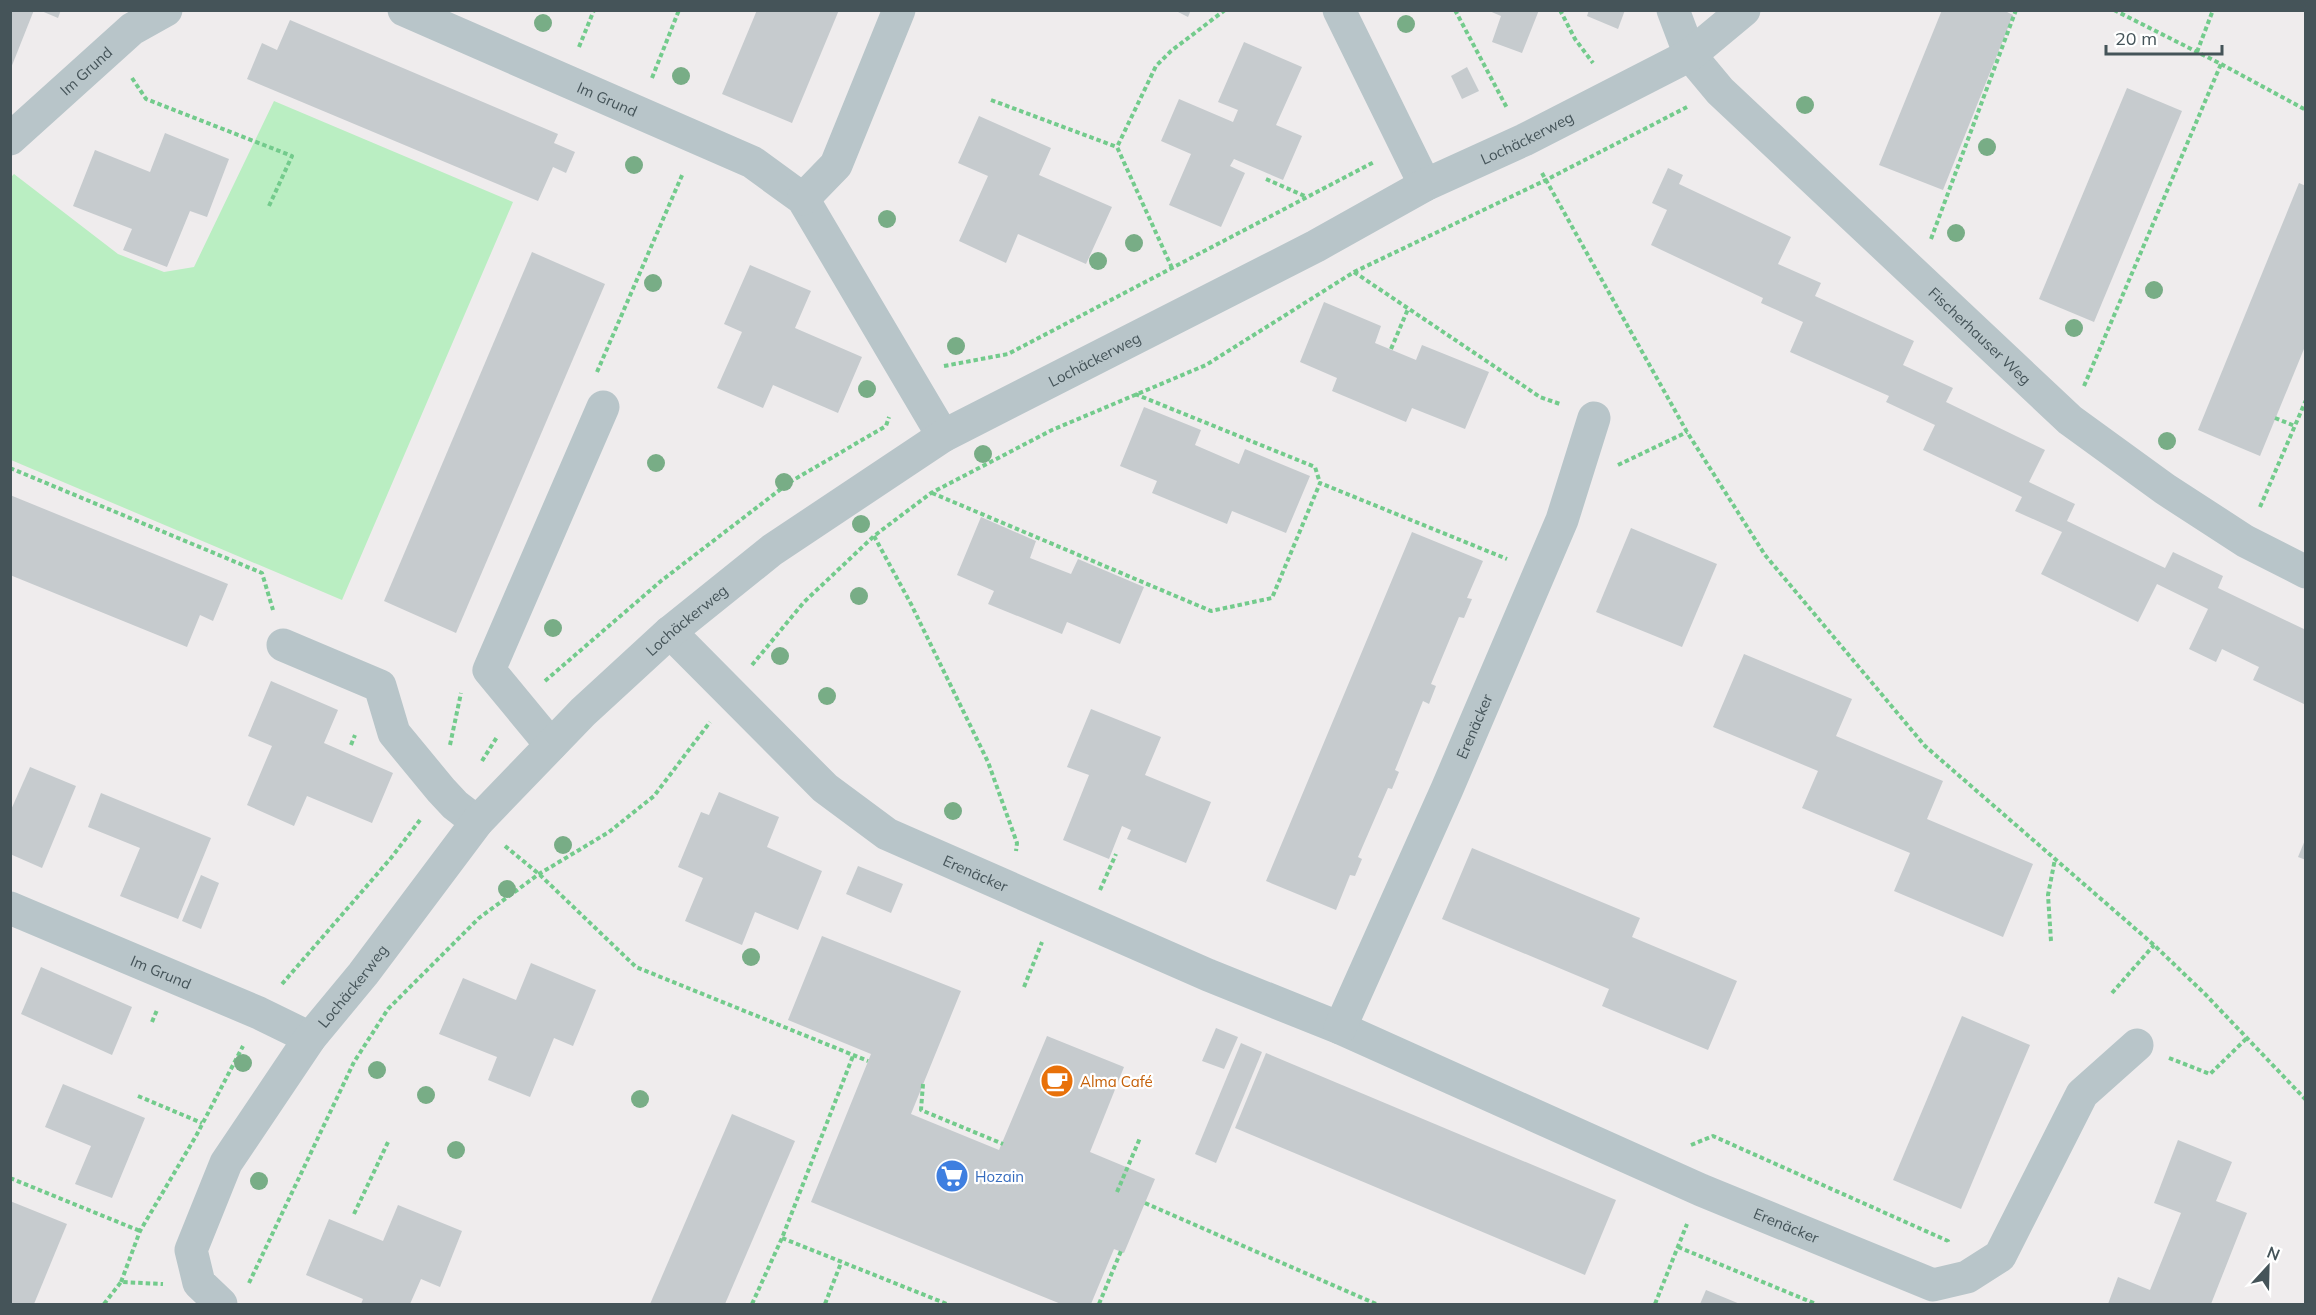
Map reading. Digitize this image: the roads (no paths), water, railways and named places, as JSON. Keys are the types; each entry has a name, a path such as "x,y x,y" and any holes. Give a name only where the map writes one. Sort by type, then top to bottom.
{"street":[{"name":"Im Grund","path":"10,138 132,29 166,10"},
{"name":"Im Grund","path":"404,10 752,162 803,200 943,436"},
{"path":"803,200 836,165 899,10"},
{"path":"1339,10 1425,185"},
{"name":"Fischerhauser Weg","path":"1673,10 1690,55 1720,91 2070,420 2166,489 2245,541 2306,572"},
{"path":"1690,55 1744,10"},
{"name":"Lochäckerweg","path":"222,1294 191,1250 226,1163 310,1038 363,974 477,822 583,712 670,632 772,550 943,436 1316,246 1425,185 1524,140 1690,55"},
{"path":"551,745 489,670 603,407"},
{"name":"Erenäcker","path":"1340,1028 1447,789 1562,520 1594,418"},
{"name":"Erenäcker","path":"670,632 825,788 887,834 1208,975 1340,1028 1701,1190 1933,1285 1967,1277 2000,1256 2082,1094 2137,1045"},
{"path":"283,645 380,686 394,733 441,790 455,805 477,822"},
{"name":"Im Grund","path":"10,908 310,1038"}],"place":[{"name":"Alma Café","path":"1057,1081"},
{"name":"Hozain","path":"952,1176"}]}
